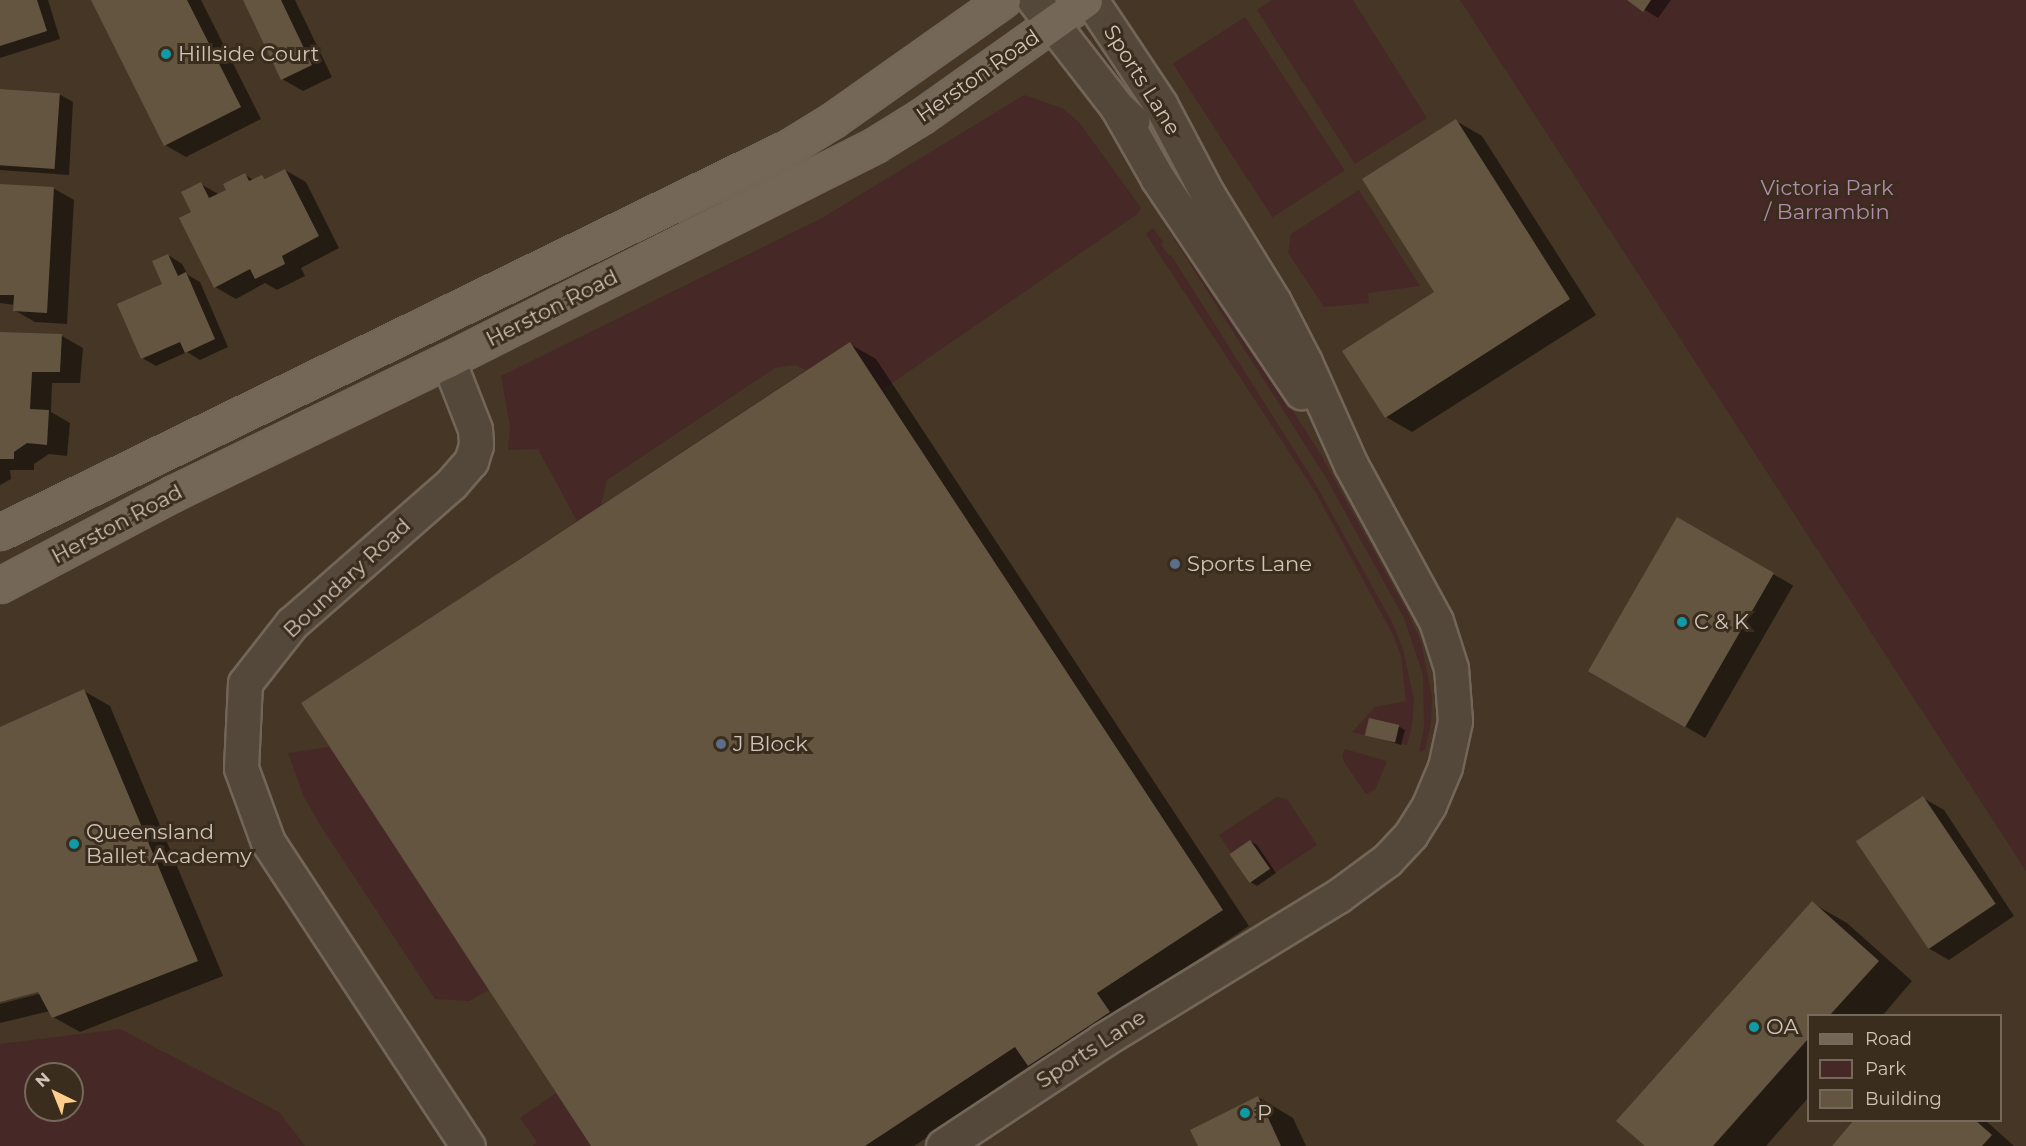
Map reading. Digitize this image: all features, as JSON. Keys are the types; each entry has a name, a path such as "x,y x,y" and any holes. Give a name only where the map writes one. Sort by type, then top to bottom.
{"main road":[{"name":"Herston Road","path":"0,532 797,143 1003,0"},
{"name":"Herston Road","path":"0,585 174,493 448,360 875,145 922,116 1042,12 1085,0"},
{"path":"218,427 275,420 378,371 448,360"}],"street":[{"name":"Sports Lane","path":"943,1146 1103,1040 1360,881 1387,860 1411,834 1429,806 1445,767 1455,721 1451,668 1436,621 1351,465 1281,314 1207,193 1160,104 1091,0"},
{"name":"Sports Lane","path":"1042,12 1117,107 1207,193"},
{"name":"Sports Lane","path":"1117,107 1164,189 1351,465"},
{"name":"Boundary Road","path":"448,360 475,429 476,445 471,460 451,484 292,623 245,683 241,768 268,842 468,1146"}],"green space":[{"path":"1272,0 1353,0 1427,118 1355,164 1257,10"},
{"name":"Victoria Park / Barrambin","path":"1460,0 2026,0 2026,871 1659,306"},
{"path":"1245,17 1345,170 1273,217 1173,64"},
{"name":"J Block","path":"1024,95 1062,108 1079,122 1141,208 1136,215 882,390 1223,910 1097,993 1110,1012 1028,1066 1015,1048 865,1146 533,1146 537,1142 520,1118 556,1093 489,990 469,1001 435,999 320,825 304,797 288,753 329,747 301,703 577,521 538,449 508,450 510,426 501,376 822,218","holes":["796,365 806,370 601,505 607,480 775,368"]},
{"path":"1359,190 1420,286 1368,293 1369,303 1324,307 1288,253 1291,234"},
{"path":"1162,220 1173,223 1321,455 1409,615 1421,642 1432,697 1431,723 1425,750 1419,752 1424,728 1423,675 1404,618 1325,476"},
{"path":"1153,228 1163,242 1161,244 1169,256 1171,255 1315,483 1393,624 1403,649 1414,700 1412,725 1407,745 1394,742 1398,725 1369,718 1364,735 1352,732 1375,707 1406,701 1401,656 1393,635 1316,493 1146,234"},
{"path":"1345,749 1387,761 1375,790 1366,794 1344,762 1342,756"},
{"path":"1277,797 1287,799 1317,845 1273,874 1250,840 1231,853 1219,835"},
{"path":"120,1029 279,1112 305,1146 0,1146 0,1044"}],"building":[{"path":"0,0 37,0 47,31 0,46"},
{"name":"Hillside Court","path":"91,0 187,0 241,107 164,146"},
{"path":"243,0 281,0 312,65 281,80"},
{"path":"1627,0 1651,0 1643,12"},
{"path":"0,89 60,93 55,169 0,165"},
{"path":"1456,119 1570,299 1385,418 1342,351 1434,292 1362,179"},
{"path":"285,169 319,236 282,256 285,264 255,279 250,269 214,288 179,218 191,212 181,192 201,182 209,198 226,190 223,184 245,173 249,181 262,175 265,179"},
{"path":"0,184 54,187 47,313 13,311 14,295 0,295"},
{"path":"168,254 178,276 186,272 215,339 185,353 180,342 141,359 117,304 162,284 152,261"},
{"path":"0,332 62,334 60,372 32,372 30,409 49,410 47,445 27,443 14,452 14,459 0,459"},
{"name":"J Block","path":"850,342 1223,910 1097,993 1110,1012 1028,1066 1015,1047 865,1146 591,1146 301,703"},
{"name":"C & K","path":"1677,517 1774,573 1685,727 1588,671"},
{"name":"Queensland Ballet Academy","path":"84,689 198,961 52,1018 38,992 0,1002 0,727"},
{"path":"1369,718 1399,725 1395,743 1365,736"},
{"path":"1923,796 1996,904 1929,949 1856,841"},
{"path":"1250,840 1270,869 1250,883 1230,854"},
{"name":"OA","path":"1812,901 1879,961 1831,1014 1807,1014 1807,1040 1713,1146 1645,1146 1616,1121"},
{"name":"P","path":"1258,1096 1281,1146 1198,1146 1190,1130"},
{"path":"1852,1122 1977,1122 1992,1135 1982,1146 1832,1146"}],"place":[{"name":"Hillside Court","path":"166,54"},
{"name":"Sports Lane","path":"1175,564"},
{"name":"C & K","path":"1682,622"},
{"name":"J Block","path":"721,744"},
{"name":"Queensland Ballet Academy","path":"74,844"},
{"name":"OA","path":"1754,1027"},
{"name":"P","path":"1245,1113"}]}
